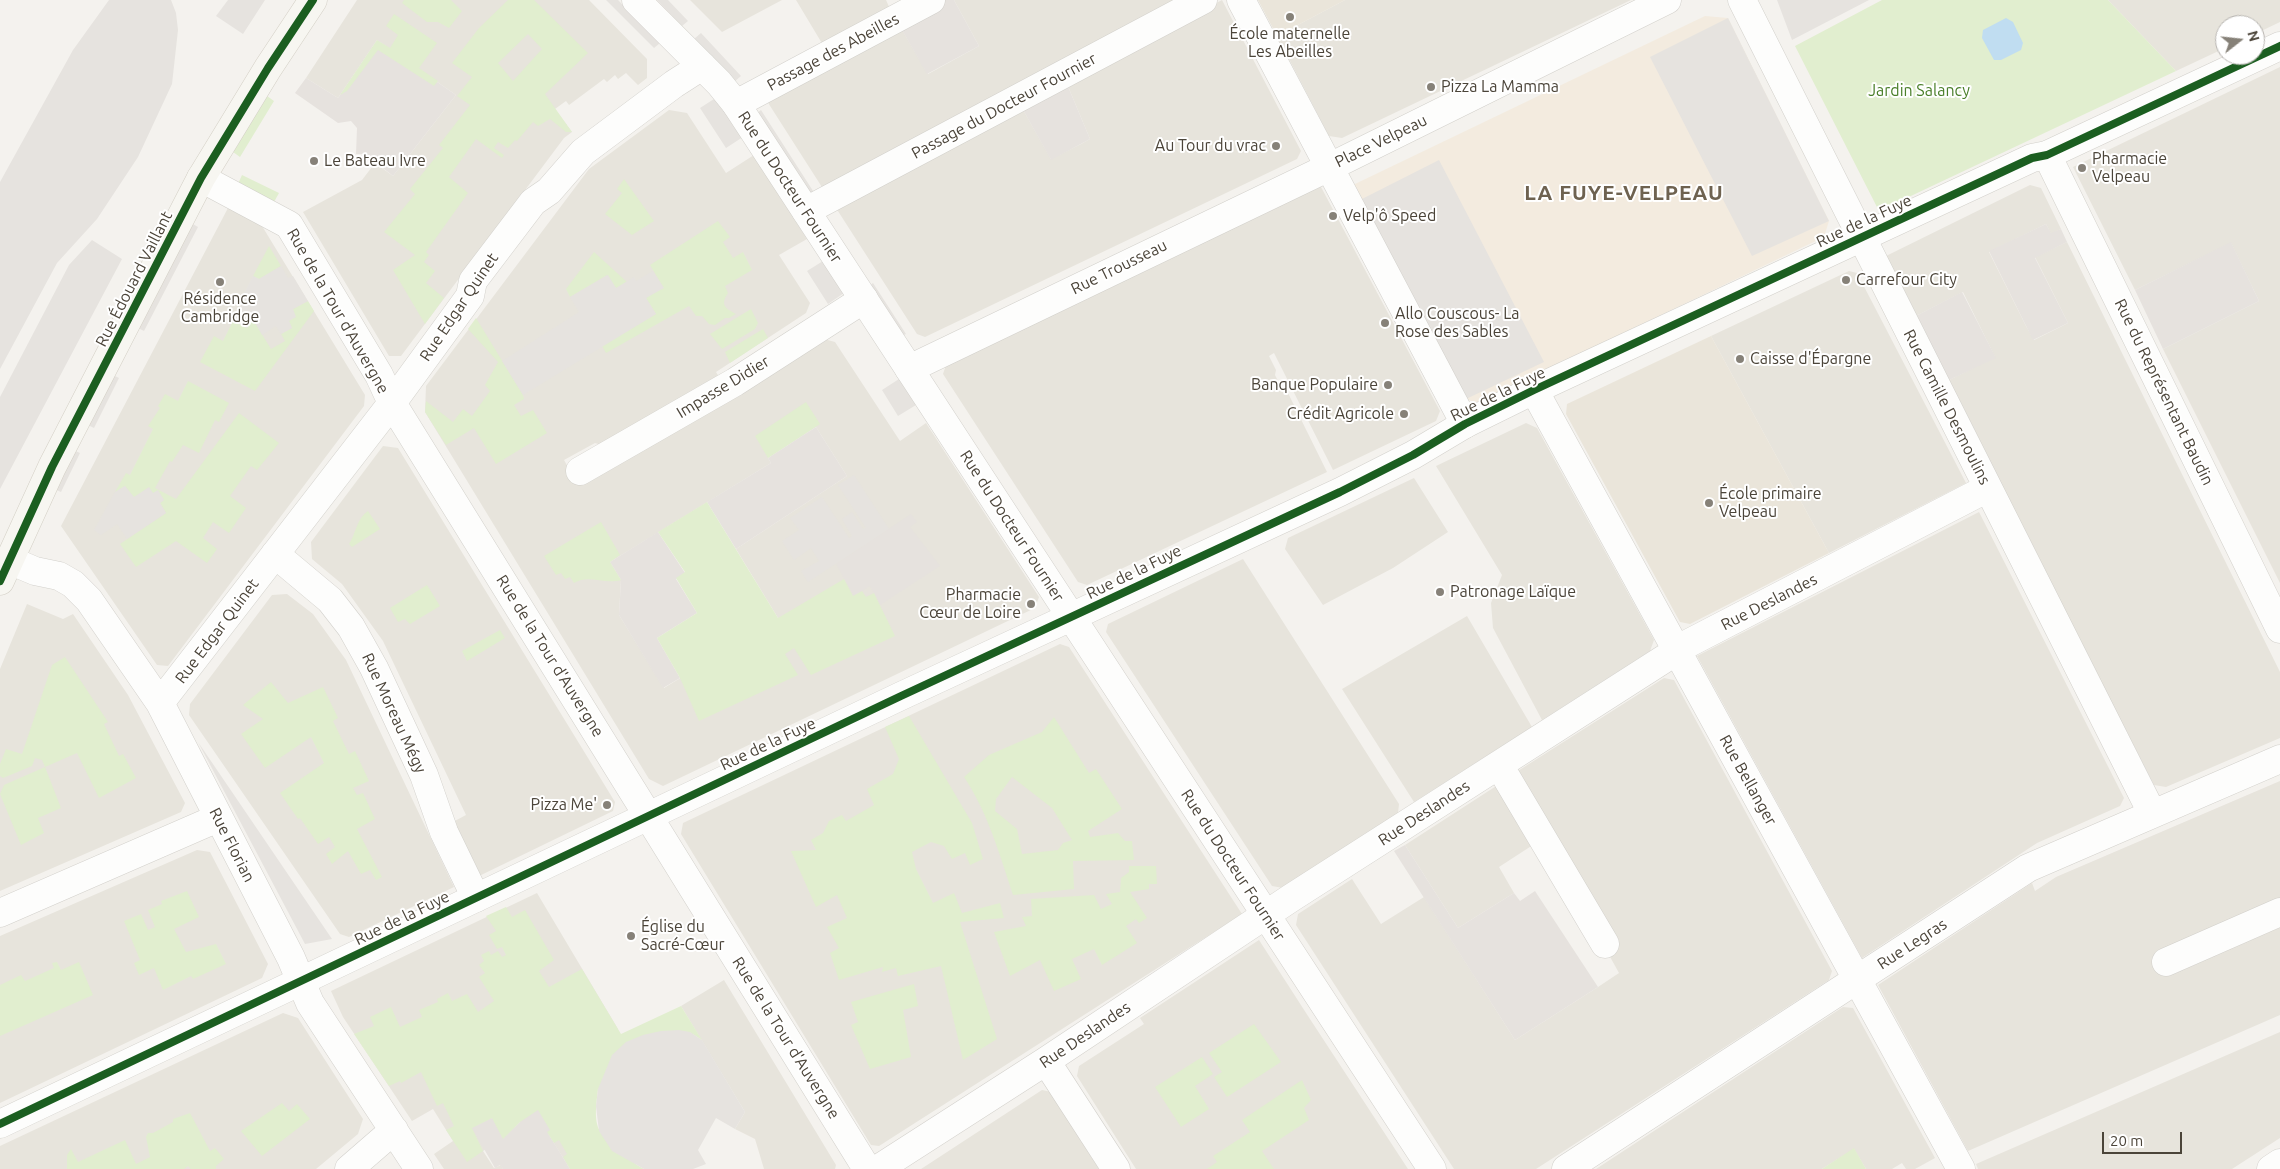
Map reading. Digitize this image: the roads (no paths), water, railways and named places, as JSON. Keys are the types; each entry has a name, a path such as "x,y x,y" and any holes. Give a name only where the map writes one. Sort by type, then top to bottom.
{"main road":[{"name":"Rue Édouard Vaillant","path":"4,571 52,467 201,178 264,75 313,0"}],"street":[{"name":"Rue du Docteur Fournier","path":"636,0 719,83 736,104 1432,1169"},
{"name":"Passage des Abeilles","path":"736,104 931,0"},
{"name":"Passage du Docteur Fournier","path":"806,212 1203,0"},
{"path":"1241,0 1329,167"},
{"name":"Place Velpeau","path":"1465,424 1329,167 1667,0"},
{"name":"Rue Camille Desmoulins","path":"1742,0 2152,813"},
{"name":"Rue de la Fuye","path":"0,1124 649,815 1340,492 1413,455 1465,424 1534,390 2032,158 2048,156 2280,46"},
{"name":"Rue Edgar Quinet","path":"160,703 392,403 470,296 473,281 533,202 550,191 583,152 674,84 702,66"},
{"name":"Rue du Représentant Baudin","path":"2048,156 2280,629"},
{"name":"Rue Trousseau","path":"909,369 1329,167"},
{"name":"Rue de la Tour d'Auvergne","path":"201,178 290,225 379,375 392,403 867,1169"},
{"name":"Impasse Didier","path":"580,471 735,382 864,299"},
{"name":"Rue Bellanger","path":"1534,390 1960,1169"},
{"name":"Rue Deslandes","path":"878,1169 1046,1061 1266,915 1678,651 1988,488"},
{"name":"Rue Moreau Mégy","path":"275,554 330,600 351,627 374,668 424,775 444,832 476,898"},
{"name":"Rue Florian","path":"4,571 34,570 59,576 73,584 88,600 160,703 291,958 310,1003 419,1169"},
{"name":"Rue Legras","path":"1566,1169 2028,868 2280,758"},
{"path":"1499,765 1606,944"},
{"path":"0,913 218,818"},
{"path":"2166,962 2280,912"},
{"path":"1046,1061 1116,1169"},
{"path":"349,1169 394,1130"},
{"path":"2271,1169 2280,1163"}],"water":[{"path":"2006,18 2013,22 2023,43 2021,50 2001,60 1994,60 1982,38 1983,30"}],"place":[{"name":"École maternelle Les Abeilles","path":"1290,17"},
{"name":"Pizza La Mamma","path":"1431,87"},
{"name":"Au Tour du vrac","path":"1276,146"},
{"name":"Le Bateau Ivre","path":"314,161"},
{"name":"Pharmacie Velpeau","path":"2082,168"},
{"name":"Velp'ô Speed","path":"1333,216"},
{"name":"Carrefour City","path":"1846,280"},
{"name":"Résidence Cambridge","path":"220,282"},
{"name":"Allo Couscous- La Rose des Sables","path":"1385,323"},
{"name":"Caisse d'Épargne","path":"1740,359"},
{"name":"Banque Populaire","path":"1388,385"},
{"name":"Crédit Agricole","path":"1404,414"},
{"name":"École primaire Velpeau","path":"1709,503"},
{"name":"Patronage Laïque","path":"1440,592"},
{"name":"Pharmacie Cœur de Loire","path":"1031,604"},
{"name":"Pizza Me'","path":"607,805"},
{"name":"Église du Sacré-Cœur","path":"631,936"}],"district":[{"name":"LA FUYE-VELPEAU","path":"1624,193"}],"park label":[{"name":"Jardin Salancy","path":"1919,91"}]}
